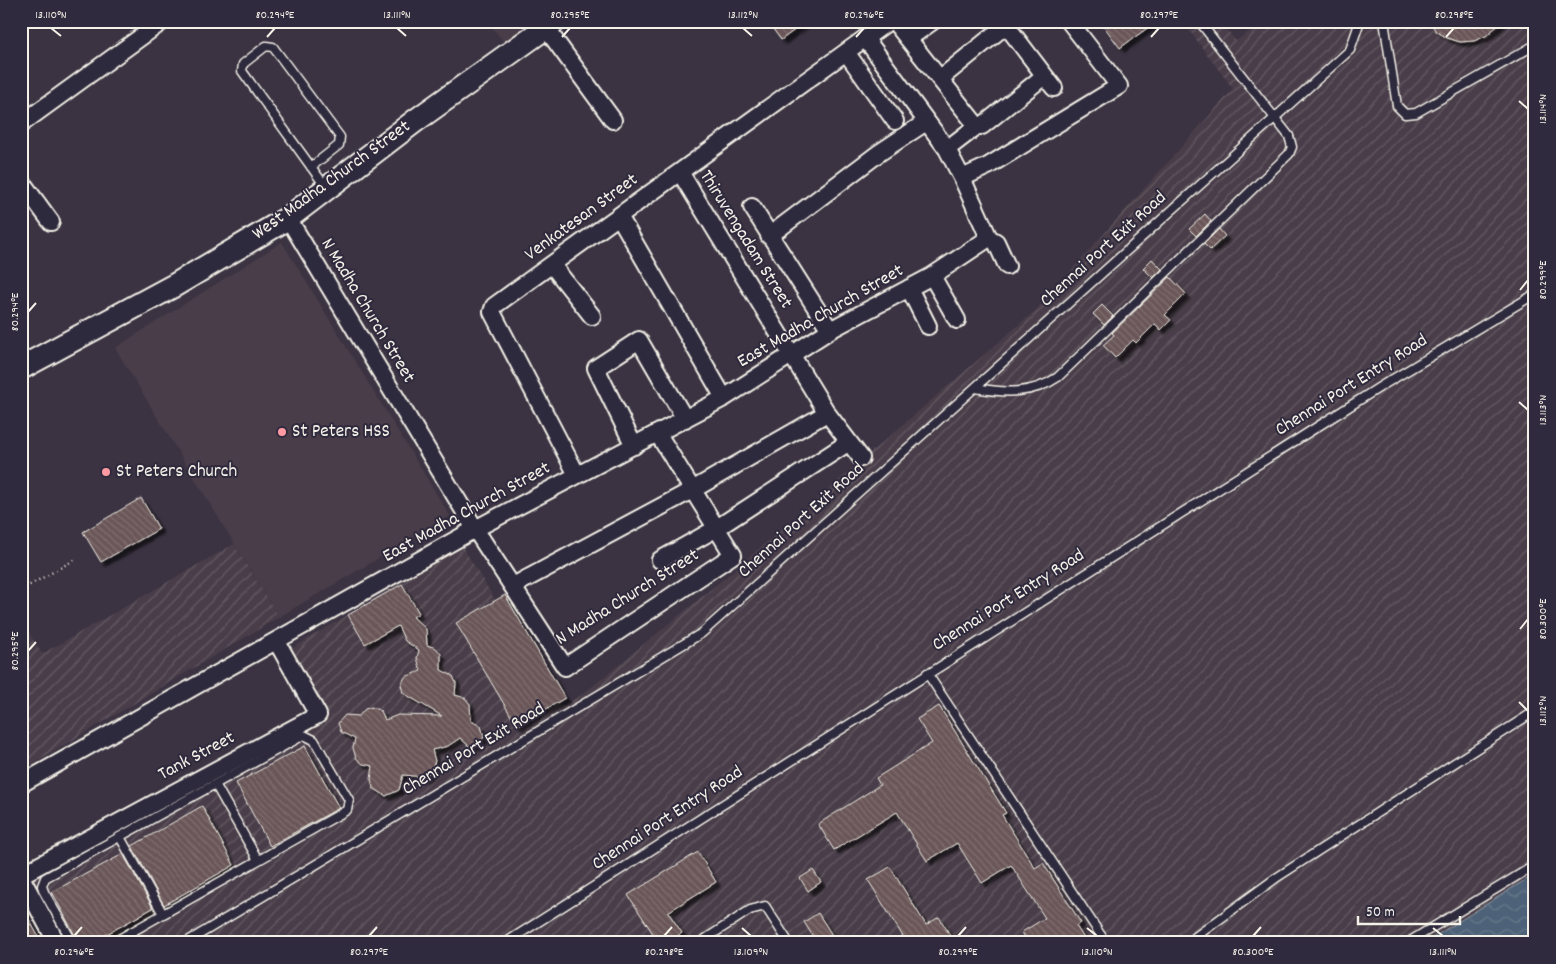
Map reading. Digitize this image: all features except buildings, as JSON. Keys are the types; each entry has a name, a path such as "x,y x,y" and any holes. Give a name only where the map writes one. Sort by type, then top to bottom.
{"main road":[{"name":"West Madha Church Street","path":"21,368 175,285 288,218 326,187 550,24"}],"street":[{"path":"21,124 163,21"},
{"name":"Venkatesan Street","path":"577,475 492,312 494,306 889,21"},
{"path":"894,21 941,78 977,126"},
{"path":"908,39 933,21"},
{"path":"962,178 996,161 1119,86 1069,21"},
{"path":"941,78 1005,23 1049,82 982,126 977,126 947,149"},
{"path":"550,24 613,120"},
{"path":"865,38 947,149 989,238 996,242 1007,266"},
{"path":"846,52 895,121"},
{"path":"769,236 879,153 926,122"},
{"name":"Thiruvengadam Street","path":"680,172 827,414 861,458"},
{"path":"21,181 51,222"},
{"path":"752,207 830,330"},
{"path":"619,216 724,398"},
{"name":"N Madha Church Street","path":"288,218 475,529 565,667 733,555 694,489 658,434"},
{"name":"East Madha Church Street","path":"21,784 277,642 475,529 724,398 830,330 932,276 989,238"},
{"path":"552,265 592,316"},
{"name":"East Madha Church Street","path":"932,276 957,320"},
{"path":"909,288 928,326"},
{"path":"634,446 596,368 639,340 685,419"},
{"path":"513,586 694,489 827,414"},
{"path":"660,560 717,528 849,442"},
{"name":"Tank Street","path":"21,876 318,715 277,642"},
{"path":"21,876 57,943"}],"lane":[{"path":"975,388 1018,392 1045,385 1058,377 1289,154 1292,147 1291,141 1276,118 1199,21"},
{"name":"Chennai Port Exit Road","path":"185,943 702,633 1350,50 1360,21"},
{"path":"1384,21 1397,106 1405,114 1411,115 1535,45"},
{"path":"311,167 339,145 340,137 273,47 266,46 244,64 242,71 311,167 326,187"},
{"name":"Chennai Port Entry Road","path":"505,943 1382,385 1535,294"},
{"path":"927,673 1106,943"},
{"path":"1187,943 1276,878 1535,711"},
{"path":"73,943 44,892 42,882 304,735 314,740 350,800 347,810 112,943"},
{"path":"215,784 258,860"},
{"path":"120,837 163,914"},
{"path":"1407,943 1535,865"},
{"path":"699,943 750,910 765,906 789,943"}],"path":[{"path":"21,590 76,559"}],"shaded area":[{"path":"487,21 538,21 507,46"},
{"path":"1182,21 1220,21 1236,41 1264,21 1535,21 1535,874 1424,943 68,943 34,879 323,718 286,652 462,546 561,707 583,694 732,572 1036,310 1233,89"},
{"name":"St Peters HSS","path":"282,242 450,516 279,617 115,348"},
{"path":"234,544 279,617 21,771 21,620 42,654"}],"water":[{"path":"1535,874 1535,943 1424,943"}],"place":[{"name":"St Peters HSS","path":"282,432"},
{"name":"St Peters Church","path":"106,472"}]}
